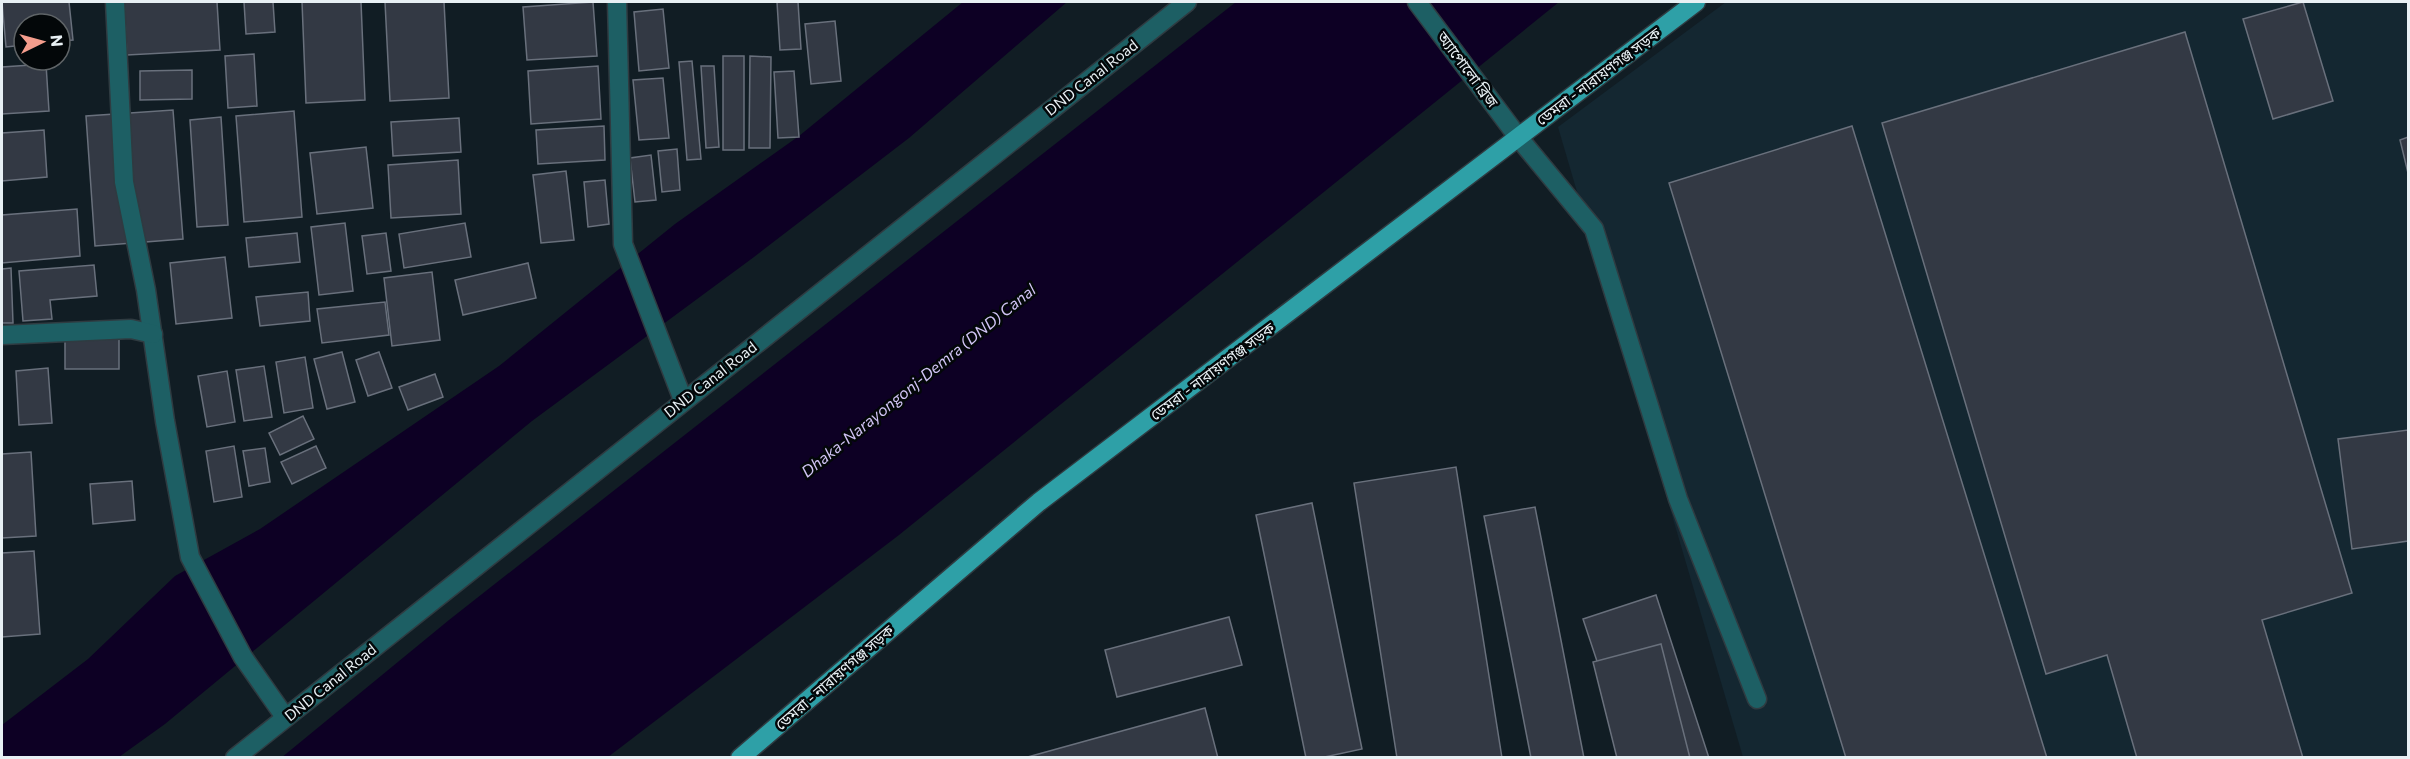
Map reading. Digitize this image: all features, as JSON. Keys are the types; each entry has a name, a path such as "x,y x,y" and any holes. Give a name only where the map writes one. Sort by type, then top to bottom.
{"main road":[{"name":"ডেমরা - নারায়ণগঞ্জ সড়ক","path":"740,758 1039,502 1696,2"}],"street":[{"path":"115,2 124,182 153,334 165,421 190,557 243,657 285,717"},
{"path":"617,2 623,244 683,400"},
{"name":"DND Canal Road","path":"235,758 1186,2"},
{"name":"অ্যাপোলো ব্রিজ","path":"1417,2 1518,137 1594,229 1678,499 1757,699"},
{"path":"2,335 130,329 153,334"}],"shaded area":[{"path":"1726,2 2408,2 2408,757 1743,757 1558,127"}],"water":[{"path":"963,2 1067,2 909,138 754,257 532,421 165,724 119,757 2,758 2,725 88,659 175,576 260,529 499,366 675,224 799,136"},
{"name":"Dhaka-Narayongonj-Demra (DND) Canal","path":"1236,2 1559,2 899,535 608,757 281,758 449,620"}],"building":[{"path":"2,2 69,2 70,12 12,12 12,46 6,47"},
{"path":"124,2 217,2 220,50 127,55"},
{"path":"244,2 273,2 275,32 246,34"},
{"path":"302,2 361,2 365,100 306,103"},
{"path":"385,2 444,2 449,98 390,101"},
{"path":"593,2 597,56 527,60 523,7"},
{"path":"777,2 798,2 801,49 780,50"},
{"path":"2303,2 2333,101 2273,119 2243,19"},
{"path":"663,9 669,68 639,71 634,12"},
{"path":"835,21 841,81 811,84 805,24"},
{"path":"2185,32 2352,593 2262,620 2303,758 2137,758 2107,655 2046,674 1882,123"},
{"path":"254,54 257,106 228,108 225,56"},
{"path":"723,56 744,56 744,150 723,150"},
{"path":"750,56 771,57 770,148 749,148"},
{"path":"692,61 701,159 687,160 679,62"},
{"path":"12,66 12,72 47,72 49,111 2,114 2,67"},
{"path":"598,66 601,119 531,124 528,71"},
{"path":"701,66 714,66 719,147 706,148"},
{"path":"192,70 192,99 140,100 140,71"},
{"path":"794,71 799,137 778,138 774,72"},
{"path":"663,78 669,138 639,140 633,80"},
{"path":"173,110 183,239 95,246 86,116"},
{"path":"294,111 302,217 244,222 236,116"},
{"path":"221,117 228,225 197,227 190,120"},
{"path":"459,118 461,152 393,156 391,122"},
{"path":"604,126 605,160 538,164 536,130"},
{"path":"1852,126 2047,758 1846,758 1669,183"},
{"path":"44,130 47,177 2,181 2,133"},
{"path":"2408,137 2408,173 2400,140"},
{"path":"366,147 373,208 317,214 310,153"},
{"path":"677,149 680,190 662,192 658,151"},
{"path":"651,155 656,200 635,202 630,158"},
{"path":"458,160 461,214 391,218 388,165"},
{"path":"566,171 574,240 541,243 533,175"},
{"path":"605,180 609,224 588,227 584,182"},
{"path":"77,209 80,256 2,263 2,215"},
{"path":"345,223 353,291 319,295 311,227"},
{"path":"465,223 471,257 404,268 399,234"},
{"path":"297,233 300,262 249,267 246,238"},
{"path":"386,233 391,271 367,274 362,236"},
{"path":"225,257 232,318 176,324 170,263"},
{"path":"528,263 536,298 463,315 455,280"},
{"path":"94,265 97,296 50,300 52,319 23,321 19,271"},
{"path":"11,268 13,323 2,323 2,269"},
{"path":"432,272 440,340 392,346 384,278"},
{"path":"308,292 310,321 260,326 256,297"},
{"path":"385,302 389,335 322,343 317,309"},
{"path":"65,336 119,336 119,369 65,369"},
{"path":"342,352 355,402 327,409 314,359"},
{"path":"379,352 392,388 368,396 356,360"},
{"path":"305,357 313,408 284,413 276,362"},
{"path":"264,366 272,417 244,421 236,370"},
{"path":"48,368 52,423 19,425 16,371"},
{"path":"227,371 235,422 207,427 198,376"},
{"path":"435,374 443,397 408,410 399,387"},
{"path":"303,416 314,439 280,455 269,433"},
{"path":"2408,430 2408,541 2352,549 2338,439"},
{"path":"234,446 242,497 214,502 206,451"},
{"path":"316,446 326,468 292,484 281,462"},
{"path":"265,448 270,482 249,486 243,451"},
{"path":"31,452 36,536 2,538 2,454"},
{"path":"1456,467 1502,758 1397,758 1354,483"},
{"path":"132,481 135,520 93,524 90,484"},
{"path":"1312,503 1362,749 1320,758 1306,758 1256,515"},
{"path":"1535,507 1584,758 1531,758 1484,516"},
{"path":"34,551 40,634 2,637 2,553"},
{"path":"1656,595 1709,758 1629,758 1583,619"},
{"path":"1229,617 1242,665 1117,697 1105,650"},
{"path":"1661,644 1690,758 1617,758 1593,662"},
{"path":"1205,708 1218,758 1024,758"}]}
